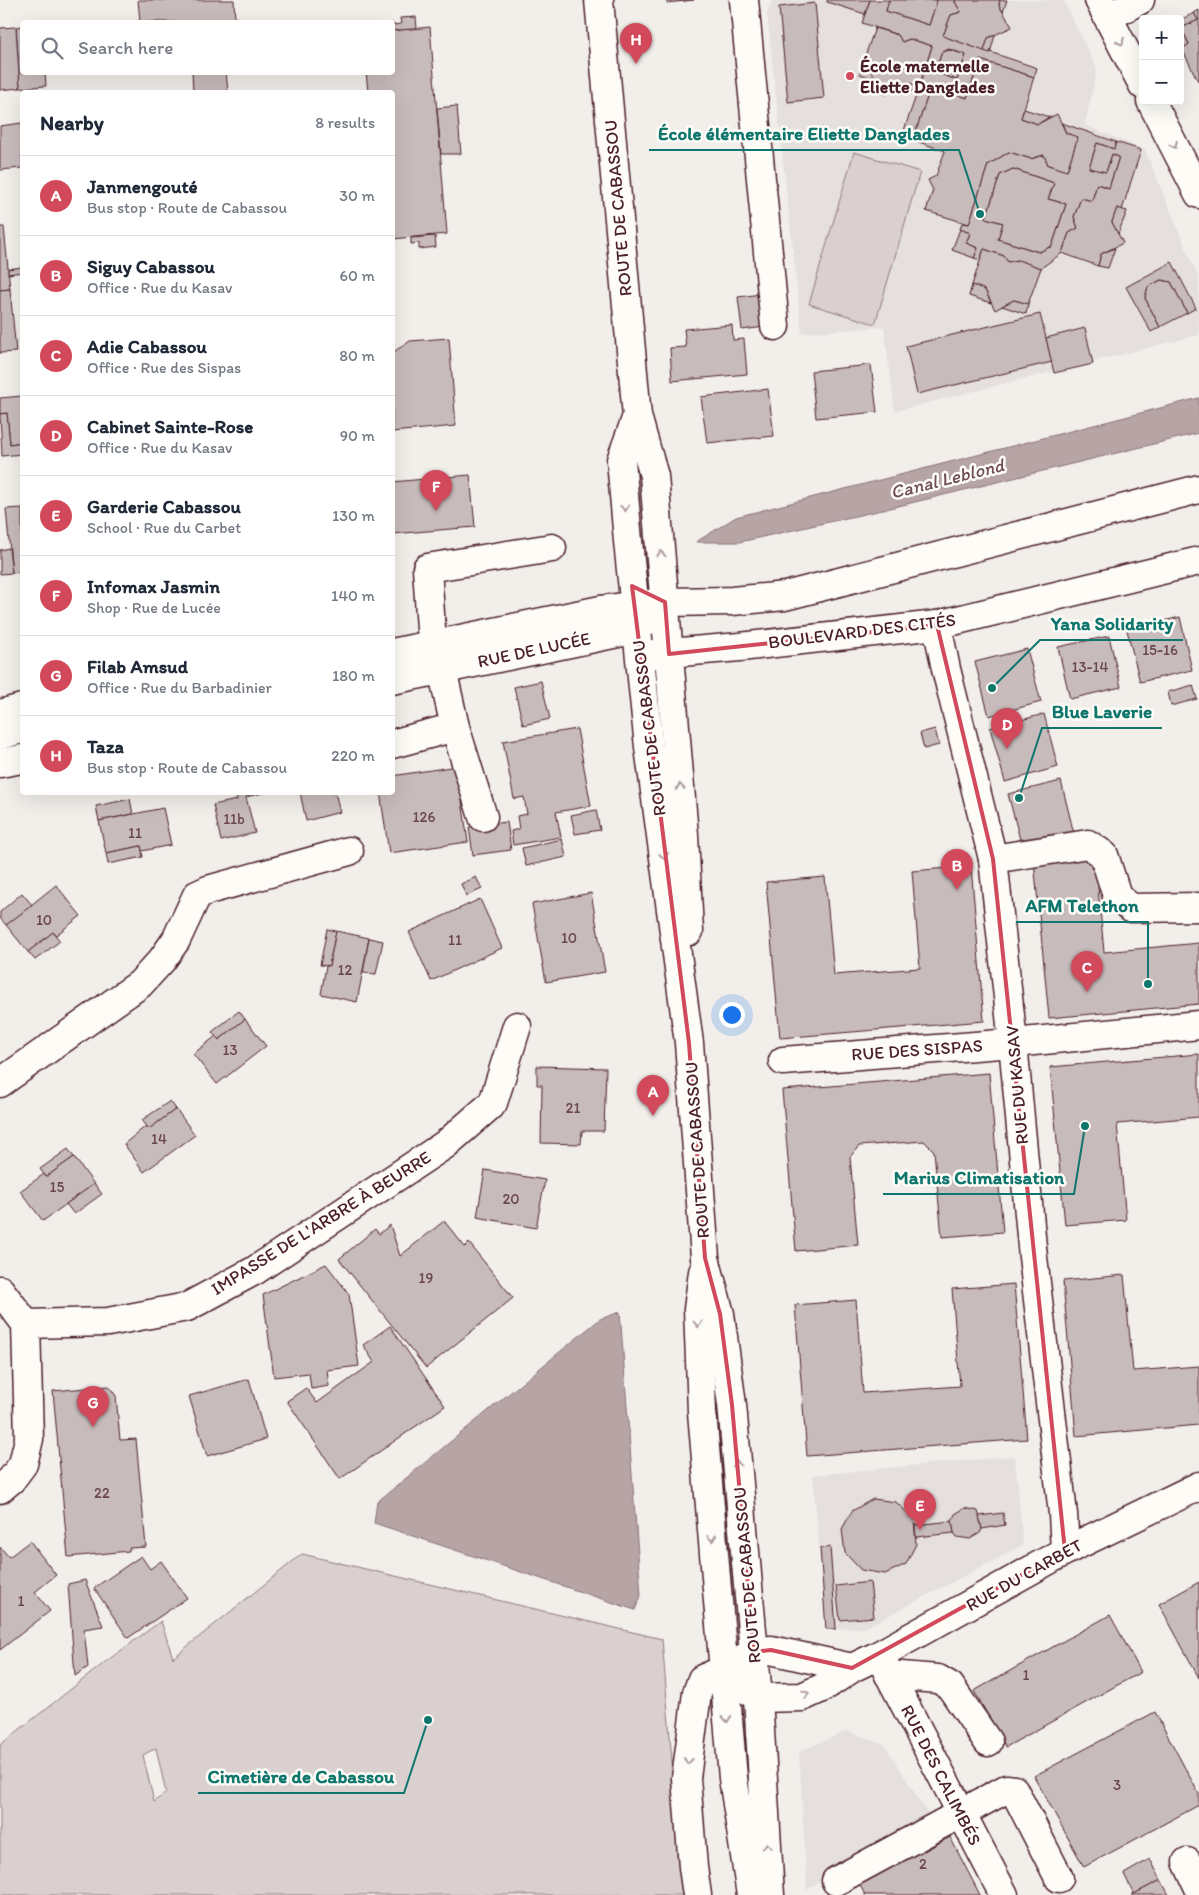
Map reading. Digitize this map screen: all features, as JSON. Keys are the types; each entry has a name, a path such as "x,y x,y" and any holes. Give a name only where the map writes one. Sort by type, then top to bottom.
{"street":[{"name":"ROUTE DE CABASSOU","path":"599,0 637,416 654,476 665,602 690,914 689,1043"},
{"path":"744,0 776,326"},
{"path":"1139,77 1103,8 1140,0"},
{"path":"1153,105 1199,194"},
{"name":"ROUTE DE CABASSOU","path":"637,416 621,460 649,747 689,1043 705,1258 720,1314 732,1405 758,1698 770,1895"},
{"path":"395,635 431,629 636,619 665,602 732,601 785,596 1199,488"},
{"path":"431,629 426,568 552,548"},
{"name":"BOULEVARD DES CITÉS","path":"636,619 669,654 937,625 1199,561"},
{"path":"395,652 601,610 636,619 665,602"},
{"name":"RUE DE LUCÉE","path":"395,679 636,619"},
{"name":"RUE DU KASAV","path":"937,625 993,859 1033,1257 1063,1514 1065,1551"},
{"path":"442,669 455,727 483,817"},
{"path":"0,714 20,709"},
{"path":"395,743 455,727"},
{"path":"0,735 20,730"},
{"path":"0,763 20,759"},
{"path":"993,859 1088,844 1104,855 1117,896 1131,908 1199,907"},
{"path":"0,1083 140,984 162,960 176,940 197,896 208,890 349,851"},
{"name":"RUE DES SISPAS","path":"783,1061 1013,1043 1199,1025"},
{"name":"IMPASSE DE L'ARBRE À BEURRE","path":"26,1324 108,1322 187,1307 254,1271 446,1144 493,1103 517,1026"},
{"name":"ROUTE DE CABASSOU","path":"705,1258 698,1309 702,1412 733,1778 751,1895"},
{"path":"0,1290 26,1324 29,1439 23,1464 11,1480 0,1489"},
{"name":"RUE DU CARBET","path":"758,1698 802,1697 822,1688 852,1668 884,1665 1065,1551 1199,1486"},
{"path":"697,1895 686,1778 697,1693 702,1679 723,1670 754,1652 771,1650 852,1668"},
{"path":"884,1665 938,1679 950,1686 988,1742"},
{"name":"RUE DES CALIMBÉS","path":"884,1665 1004,1895"},
{"path":"723,1670 758,1698"},
{"path":"836,1881 1006,1789 1014,1790 1059,1878"},
{"path":"1187,1862 1199,1888"}],"highlighted area":[{"path":"632,586 665,602 669,654 937,625 993,859 1065,1551 852,1668 771,1650 754,1652 732,1405 720,1314 705,1258 689,1043"}],"shaded area":[{"path":"773,0 1063,0 1097,69 1085,125 1145,150 1199,279 1199,335 895,411 884,327 802,333 767,13"},
{"path":"854,152 920,172 875,324 809,304"},
{"path":"1015,1456 1023,1545 865,1628 826,1629 813,1475"},
{"path":"302,1554 662,1639 683,1895 0,1895 0,1745 161,1621 173,1658","holes":["156,1748 166,1793 154,1802 143,1755"]},
{"path":"847,1731 885,1745 928,1814 807,1890 799,1752"}],"water":[{"name":"Canal Leblond","path":"1199,398 1199,433 882,510 740,542 696,542 736,517"},
{"path":"620,1312 641,1595 635,1610 374,1523 377,1502 600,1319"}],"building":[{"path":"138,0 234,0 235,20 140,20"},
{"path":"667,0 694,0 667,3"},
{"path":"827,0 870,0 865,14 827,2"},
{"path":"870,0 889,0 886,11 929,25 937,0 956,0 955,2 961,12 951,15 943,36 1037,68 1034,77 980,60 967,98 931,86 913,140 902,136 917,93 899,88 907,82 919,87 932,46 910,39 902,42 898,35 862,23","holes":["949,49 966,55 957,80 935,72 942,52"]},
{"path":"889,0 937,0 929,25 886,11"},
{"path":"956,0 1000,0 999,5 1012,27 988,38 984,51 943,36 951,15 961,12 955,2"},
{"path":"1000,0 1007,0 1003,12 999,5"},
{"path":"815,3 824,98 788,102 779,7"},
{"path":"1199,10 1198,81 1184,53 1184,48 1189,44 1184,34 1184,27 1198,20 1194,13"},
{"path":"1194,13 1198,20 1184,27 1184,18"},
{"path":"416,17 417,29 395,31 395,25 401,24 400,18"},
{"path":"20,26 20,75 45,75 46,86 20,88 16,27"},
{"path":"16,27 20,88 0,90 0,28"},
{"path":"430,27 447,234 395,239 395,90 368,90 366,75 395,75 395,31"},
{"path":"875,28 898,35 902,42 910,39 932,46 919,87 907,82 884,95 871,71 861,67"},
{"path":"1184,34 1189,44 1184,48"},
{"path":"995,35 990,53 984,51 988,38"},
{"path":"950,50 966,55 957,80 935,72 942,52"},
{"path":"980,60 1034,77 1021,118 1038,124 1057,114 1066,133 1078,137 1067,171 1048,165 1044,155 1031,159 1009,152 988,165 969,224 926,211 933,190 928,180 936,176 945,151 913,140 931,86 967,98"},
{"path":"861,67 871,71 876,80 860,74"},
{"path":"192,75 226,75 228,90 193,90"},
{"path":"457,106 461,154 441,154 437,108"},
{"path":"1024,109 1049,117 1038,124 1021,118"},
{"path":"20,123 20,168 0,170 0,126"},
{"path":"1062,123 1116,142 1114,149 1097,143 1089,168 1106,172 1112,154 1119,157 1109,188 1097,184 1092,201 1081,198 1074,217 1078,228 1069,233 1062,253 1041,268 1018,261 1008,262 1004,256 984,249 980,260 974,258 978,248 966,243 970,233 960,229 962,223 969,224 988,165 1009,152 1031,159 1044,155 1048,165 1067,171 1078,137 1066,133","holes":["1013,169 1054,183 1048,199 1066,204 1052,246 1039,252 998,239 1003,223 986,218 1000,175"]},
{"path":"1116,142 1141,150 1122,210 1117,208 1112,222 1123,243 1101,254 1098,266 1062,253 1069,233 1078,228 1074,217 1081,198 1092,201 1097,184 1109,188 1119,157 1112,154 1106,172 1089,168 1097,143 1114,149"},
{"path":"1013,169 1054,183 1048,199 1066,204 1052,246 1039,252 998,239 1003,223 986,218 1000,175"},
{"path":"1117,208 1127,211 1118,234 1112,222"},
{"path":"0,227 4,227 10,289 0,290"},
{"path":"960,229 970,233 966,243 978,248 974,258 952,250"},
{"path":"435,236 436,247 419,249 419,243 411,244 411,238"},
{"path":"1115,248 1108,268 1098,266 1101,254"},
{"path":"984,249 1004,256 1008,262 1018,260 1041,268 1028,304 1014,300 995,310 985,290 972,285"},
{"path":"1172,262 1196,308 1187,313 1171,282 1161,280 1148,287 1145,298 1160,327 1151,332 1126,287"},
{"path":"20,267 20,272 8,274 8,269"},
{"path":"1161,280 1171,282 1187,313 1160,327 1145,298 1148,287"},
{"path":"972,285 985,290 991,303 969,296"},
{"path":"10,289 16,352 0,353 0,290"},
{"path":"761,294 765,327 742,330 738,297"},
{"path":"1014,300 1028,304 1026,314 1002,306"},
{"path":"1040,314 1052,362 917,394 906,346"},
{"path":"732,325 733,340 744,339 747,374 672,381 670,348 686,347 684,329"},
{"path":"1085,328 1093,364 1054,373 1046,338"},
{"path":"449,338 456,426 395,432 395,351 410,341"},
{"path":"871,365 877,412 816,418 811,371"},
{"path":"768,389 774,436 707,443 701,397"},
{"path":"20,396 20,442 10,444 7,413 0,414 0,398"},
{"path":"7,413 10,444 20,442 20,454 2,456 0,414"},
{"path":"470,475 475,527 395,534 395,482"},
{"path":"20,508 20,572 12,573 6,509"},
{"path":"9,548 12,573 0,574 0,550"},
{"path":"1180,617 1192,670 1140,682 1127,630"},
{"path":"1109,636 1121,687 1070,699 1058,647"},
{"path":"1027,649 1041,702 989,716 975,662"},
{"path":"541,681 550,719 523,725 514,687"},
{"path":"1193,685 1197,699 1171,706 1168,692"},
{"path":"1044,714 1058,767 1005,782 990,728"},
{"path":"577,729 591,806 556,812 561,837 513,845 511,831 519,829 517,816 527,814 524,797 514,799 503,741"},
{"path":"935,729 939,745 924,749 920,733"},
{"path":"457,766 468,842 389,853 380,795 395,795 395,776"},
{"path":"1061,781 1074,834 1022,847 1008,794"},
{"path":"236,795 254,795 246,797 255,833 221,841 213,805 237,800"},
{"path":"301,795 336,795 340,812 306,821"},
{"path":"130,799 133,814 99,821 96,806"},
{"path":"163,808 171,845 142,851 141,846 106,853 99,821"},
{"path":"596,810 600,830 575,834 571,815"},
{"path":"507,822 511,850 473,855 469,827"},
{"path":"562,839 566,857 526,866 522,848"},
{"path":"141,846 143,857 108,864 106,853"},
{"path":"1095,855 1104,952 1199,943 1199,1004 1049,1018 1034,861"},
{"path":"971,866 984,1021 780,1038 766,882 825,877 834,975 920,968 912,871"},
{"path":"476,877 482,889 466,896 461,884"},
{"path":"56,885 81,916 56,935 53,932 28,952 6,925"},
{"path":"22,893 32,905 6,925 0,918 0,912"},
{"path":"591,893 605,972 546,982 532,904"},
{"path":"480,899 502,948 431,981 409,932"},
{"path":"327,929 336,931 329,966 320,965"},
{"path":"336,931 369,938 357,1002 321,994 326,966 329,966"},
{"path":"53,932 60,941 35,960 28,952"},
{"path":"369,938 383,941 376,974 363,973"},
{"path":"239,1011 245,1019 219,1040 212,1032"},
{"path":"245,1019 266,1046 217,1084 193,1054 216,1036 219,1040"},
{"path":"1199,1054 1199,1117 1117,1124 1126,1220 1065,1225 1050,1067"},
{"path":"537,1066 606,1068 604,1131 582,1131 581,1144 541,1143 542,1085 537,1085"},
{"path":"989,1073 1003,1232 942,1237 934,1151 924,1141 859,1146 850,1157 858,1245 796,1251 782,1090"},
{"path":"170,1101 176,1109 149,1129 142,1120"},
{"path":"176,1109 195,1135 144,1172 124,1144 146,1126 149,1129"},
{"path":"68,1149 74,1157 46,1177 40,1169"},
{"path":"74,1157 94,1184 43,1221 20,1191 44,1174 46,1177"},
{"path":"485,1170 545,1180 536,1228 477,1217"},
{"path":"94,1184 102,1194 74,1214 66,1204"},
{"path":"444,1221 465,1247 469,1243 513,1298 426,1368 339,1259 375,1229 379,1234 390,1225 400,1256"},
{"path":"326,1264 349,1294 359,1366 327,1370 329,1386 311,1389 309,1373 274,1377 263,1295"},
{"path":"1124,1275 1133,1371 1199,1366 1199,1425 1076,1436 1063,1281"},
{"path":"1014,1284 1027,1439 807,1456 795,1305 856,1300 863,1393 960,1386 952,1289"},
{"path":"390,1326 445,1406 340,1479 287,1401 306,1388 317,1403 374,1362 363,1345"},
{"path":"249,1379 266,1439 207,1456 189,1396"},
{"path":"109,1386 116,1396 120,1440 136,1439 146,1547 129,1548 129,1551 68,1557 53,1391"},
{"path":"873,1499 896,1502 914,1519 916,1544 906,1564 885,1574 861,1570 845,1553 842,1529 852,1511"},
{"path":"965,1508 978,1511 982,1529 980,1533 970,1539 957,1537 954,1533 952,1521 955,1514"},
{"path":"1003,1513 1005,1525 982,1529 979,1516"},
{"path":"952,1521 954,1533 916,1537 915,1525"},
{"path":"30,1541 56,1575 35,1592 50,1611 0,1650 0,1547 9,1557"},
{"path":"830,1547 836,1629 826,1629 820,1548"},
{"path":"141,1556 150,1569 161,1561 187,1598 128,1638 94,1588"},
{"path":"85,1580 103,1626 84,1629 88,1667 75,1676 68,1584"},
{"path":"870,1582 874,1617 840,1620 836,1586"},
{"path":"1199,1582 1199,1678 1159,1604"},
{"path":"1110,1615 1141,1672 1006,1747 974,1691"},
{"path":"1155,1712 1199,1794 1199,1805 1084,1867 1034,1776"},
{"path":"950,1837 980,1895 865,1895 856,1877 920,1844 924,1851"},
{"path":"1150,1859 1161,1880 1134,1894 1124,1874"},
{"path":"1161,1880 1169,1895 1132,1895 1134,1894"}],"place":[{"name":"Taza","path":"636,64"},
{"name":"École maternelle Eliette Danglades","path":"850,76"},
{"name":"École élémentaire Eliette Danglades","path":"980,214"},
{"name":"Infomax Jasmin","path":"436,511"},
{"name":"Yana Solidarity","path":"992,688"},
{"name":"Cabinet Sainte-Rose","path":"1007,749"},
{"name":"Blue Laverie","path":"1019,798"},
{"name":"Siguy Cabassou","path":"957,890"},
{"name":"AFM Telethon","path":"1148,984"},
{"name":"Adie Cabassou","path":"1087,992"},
{"name":"Janmengouté","path":"653,1116"},
{"name":"Marius Climatisation","path":"1085,1126"},
{"name":"Filab Amsud","path":"93,1427"},
{"name":"Garderie Cabassou","path":"920,1530"},
{"name":"Cimetière de Cabassou","path":"428,1720"}]}
